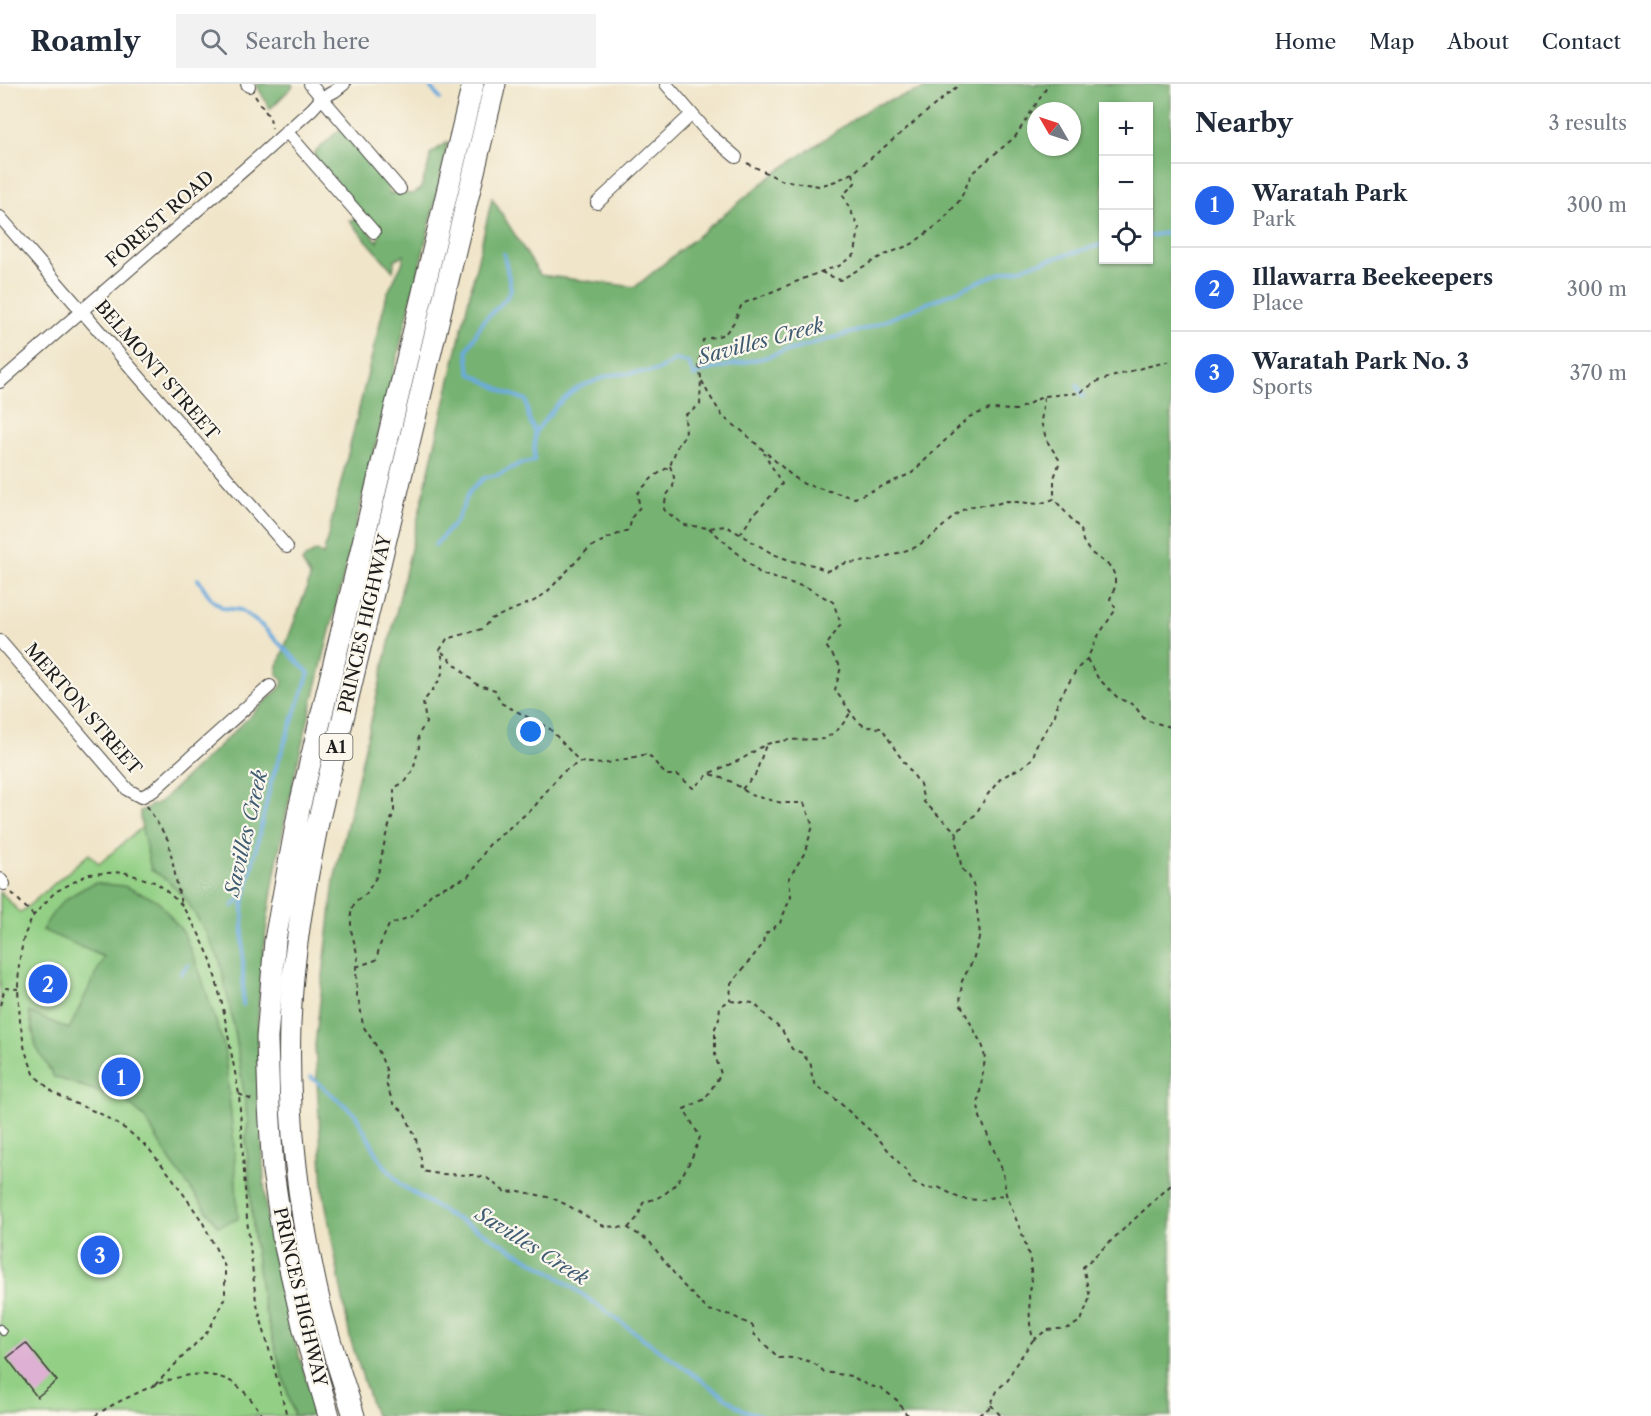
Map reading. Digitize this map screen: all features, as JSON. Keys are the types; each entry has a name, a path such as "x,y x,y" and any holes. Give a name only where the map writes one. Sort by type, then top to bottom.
{"highway":[{"name":"PRINCES HIGHWAY","path":"329,1416 304,1330 283,1238 273,1171 267,1038 275,940 299,809 473,84"},
{"name":"PRINCES HIGHWAY","path":"354,1416 322,1310 306,1240 299,1196 291,1111 290,1067 290,1023 295,958 303,894 316,827 495,84"}],"street":[{"path":"309,84 400,189"},
{"name":"FOREST ROAD","path":"0,382 211,199 322,98 344,84"},
{"path":"666,84 709,134 736,157"},
{"path":"597,203 691,115"},
{"path":"286,131 374,232"},
{"name":"BELMONT STREET","path":"0,217 287,547"},
{"name":"MERTON STREET","path":"0,641 128,790 141,797"},
{"path":"141,797 153,791 270,686"}],"path":[{"path":"736,157 781,180 819,186 836,181 853,173 960,84"},
{"path":"820,272 840,280 882,256 912,244 940,223 960,200 972,173 1015,137 1049,84"},
{"path":"248,85 270,118 273,134"},
{"path":"440,650 447,639 482,629 492,619 540,597 567,573 589,548 629,530 632,517 640,507 637,494 653,477 670,466 680,442 686,435 685,415 700,405 699,363 703,340 725,334 734,322 742,304 839,266 855,254 859,228 843,195 855,183 853,173"},
{"path":"701,378 723,417 791,475 804,484 855,498 912,473 969,417 990,409 1016,410 1044,396 1078,393 1098,381 1171,361"},
{"path":"1033,1340 1030,1324 1029,1294 1032,1283 1030,1259 1006,1194 1003,1172 980,1117 978,1105 986,1059 983,1047 960,1003 962,981 973,960 980,934 974,887 969,876 962,869 957,833 975,815 1001,778 1022,767 1033,758 1036,746 1055,716 1058,701 1077,669 1087,659 1098,636 1116,609 1110,598 1115,587 1115,576 1111,567 1090,552 1083,541 1081,530 1054,499 1054,478 1060,461 1047,441 1041,422 1044,396"},
{"path":"740,534 755,513 782,484 762,449"},
{"path":"670,466 674,477 673,487 666,496 664,510 684,525 708,528 726,526 773,554 827,571 846,563 871,561 914,548 931,537 960,511 973,506 1007,501 1039,504 1054,499"},
{"path":"708,528 761,574 808,588 833,602 842,624 826,646 842,667 835,690 857,721 866,727 882,728 920,784 924,802 957,833"},
{"path":"440,650 476,684 495,690 501,703 550,729 580,762"},
{"path":"440,650 444,670 439,681 423,702 426,723 418,735 419,747 413,770 406,781 394,788 394,811 386,835 378,874 366,894 356,901 351,910 351,930 358,957 357,996 363,1026 377,1047 387,1072 386,1083 393,1103 404,1112 415,1136 422,1171 488,1178 505,1191 519,1191 552,1198 604,1226 628,1228 649,1241 683,1285 708,1310 731,1315 753,1326 754,1334 779,1358 792,1357 818,1365 824,1372 850,1376 869,1386 881,1388 898,1401 904,1412 910,1416"},
{"path":"1087,659 1098,678 1118,698 1134,705 1145,720 1171,727"},
{"path":"356,967 376,960 389,925 412,916 433,892 468,877 489,845 534,807 561,773 580,762 603,764 648,754 666,775 678,775 693,788 710,773 742,759 766,744 825,738 840,728 851,712"},
{"path":"742,789 755,775 766,744"},
{"path":"710,773 732,782 751,795 782,803 804,803 813,826 804,854 789,879 790,896 780,923 764,935 763,944 731,984 729,1001"},
{"path":"141,797 168,840 180,904"},
{"path":"155,1385 209,1330 225,1297 225,1268 202,1221 171,1176 148,1148 127,1130 101,1114 54,1093 35,1076 25,1051 20,1021 19,963 24,936 33,916 55,892 89,874 123,872 157,883 180,904 199,934 211,960 223,1008 238,1094 247,1219 256,1301 286,1416"},
{"path":"2,881 33,916"},
{"path":"0,1005 4,988 18,989"},
{"path":"628,1228 638,1217 643,1203 663,1195 692,1160 700,1137 684,1109 705,1099 721,1074 715,1055 715,1028 719,1019 720,1006 729,1001 754,1003 782,1030 792,1049 802,1053 811,1065 812,1079 818,1087 831,1095 876,1136 907,1172 913,1183 928,1189 938,1187 961,1199 982,1200 1006,1194"},
{"path":"976,1416 989,1408 999,1389 1008,1380 1014,1367 1033,1340 1047,1330 1068,1328 1081,1321 1090,1297 1083,1267 1171,1185"},
{"path":"94,1416 155,1385 176,1378 196,1375 209,1375 236,1385 255,1404 263,1416"},
{"path":"991,1405 1001,1416"}],"green space":[{"path":"256,84 292,84 293,86 270,109"},
{"path":"939,84 1171,84 1171,1416 375,1416 350,1338 323,1190 315,1045 334,881 492,198 540,275 635,287 775,173 873,106"},
{"path":"340,129 386,179 390,194 395,192 412,194 420,190 430,154 448,142 430,224 296,769 278,856 264,943 258,1034 267,1220 284,1302 318,1416 294,1416 263,1304 254,1239 246,1138 248,1123 236,1038 220,961 185,898 166,879 151,870 140,811 161,801 281,687 283,681 277,674 277,668 309,582 310,576 302,562 317,551 323,556 387,294 404,255 395,259 393,271 349,220 358,219 378,242 379,234 313,154"},
{"path":"169,804 240,880 236,1038 248,1123 246,1138 254,1239 263,1304 294,1416 0,1416 0,891 20,913 89,854 99,864"},
{"path":"94,883 124,886 157,900 183,932 200,973 224,1046 234,1144 238,1219 218,1226 171,1162 144,1117 124,1100 54,1077 36,1047 29,1012 69,1029 104,957 42,930 64,901"}],"building":[{"path":"47,968 63,976 63,992 48,1002 34,993 33,976"},
{"path":"26,1343 57,1381 37,1397 7,1358"}],"waterway":[{"path":"428,84 440,99"},
{"name":"Savilles Creek","path":"1153,235 1171,232"},
{"name":"Savilles Creek","path":"435,545 457,520 470,491 484,478 500,474 519,464 534,461 535,432 557,405 577,388 610,375 657,371 675,360 688,362 694,376 700,372 763,358 868,328 992,276 1099,245"},
{"path":"504,254 511,289 507,297 484,320 467,350 470,373 507,393 526,400 529,419 535,432"},
{"path":"1077,385 1083,396"},
{"name":"Savilles Creek","path":"198,579 212,600 223,608 241,610 261,625 309,673 271,782 243,906 243,1005"},
{"path":"233,906 245,893"},
{"path":"181,974 188,965"},
{"name":"Savilles Creek","path":"311,1077 355,1114 381,1161 401,1185 447,1214 551,1272 743,1410 762,1416"}],"place":[{"name":"Illawarra Beekeepers","path":"48,984"},
{"name":"Waratah Park","path":"121,1077"},
{"name":"Waratah Park No. 3","path":"100,1255"}]}
